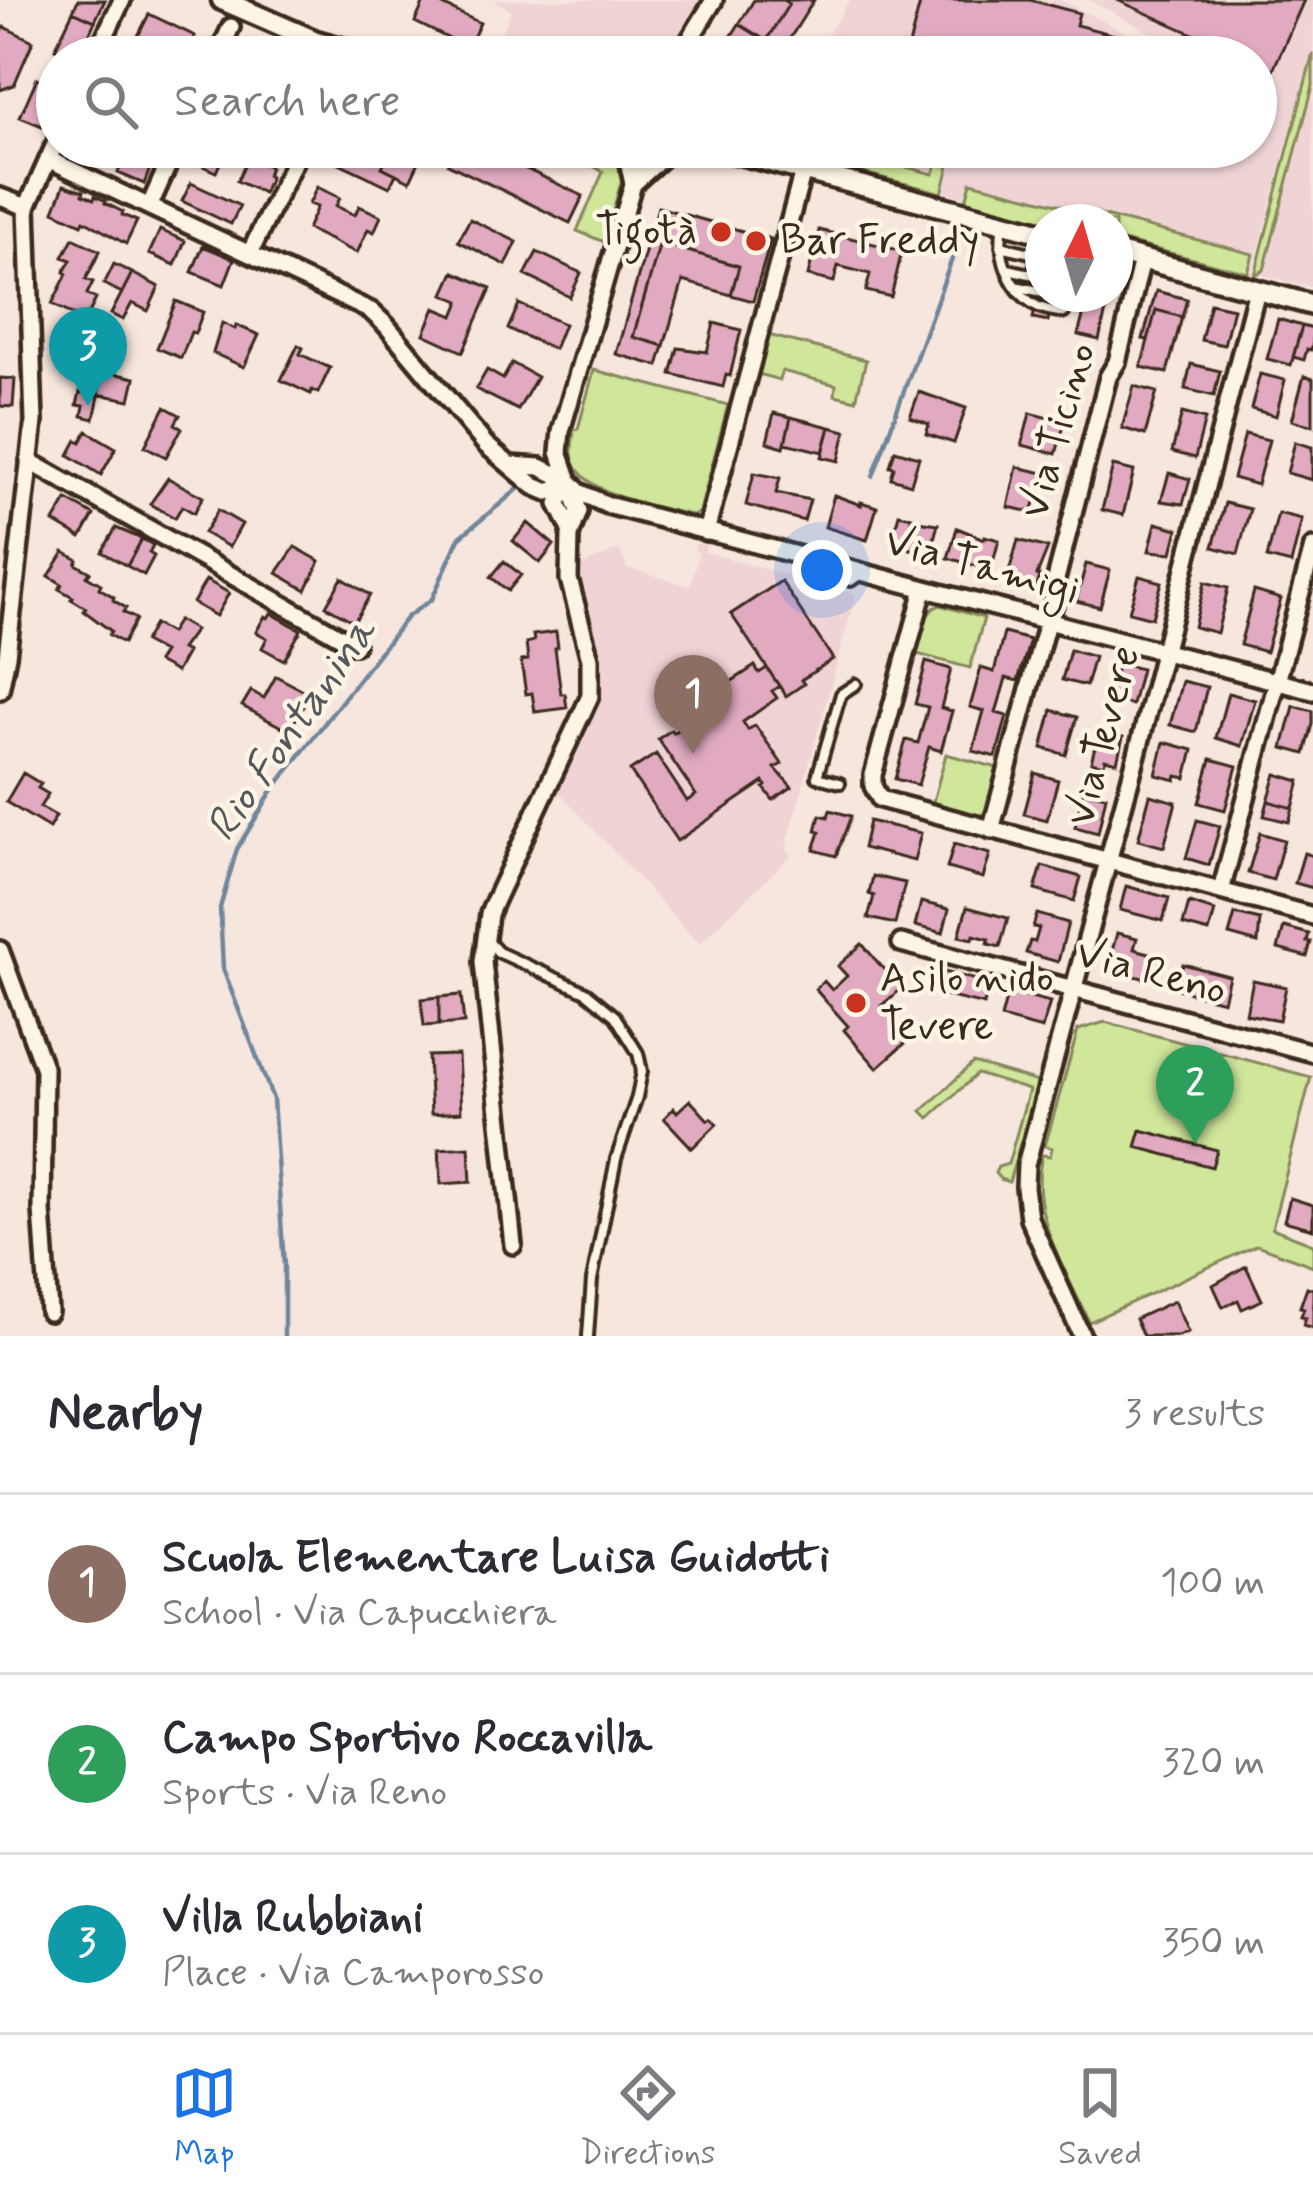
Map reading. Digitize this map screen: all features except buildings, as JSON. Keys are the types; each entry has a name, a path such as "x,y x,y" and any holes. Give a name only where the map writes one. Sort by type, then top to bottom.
{"street":[{"path":"105,36 122,0"},
{"path":"223,0 307,36"},
{"path":"692,36 714,0"},
{"path":"227,36 231,27"},
{"path":"0,690 34,422 27,207 44,168"},
{"path":"68,168 371,311 486,446 526,479 569,481"},
{"path":"150,205 167,168"},
{"path":"250,254 291,168"},
{"path":"633,168 636,180"},
{"path":"513,1245 483,962 494,902 590,695 590,659 569,579 571,530 579,511 559,452 566,411 640,168"},
{"path":"636,180 650,168"},
{"path":"792,168 1025,228"},
{"path":"706,532 803,171"},
{"path":"0,197 27,207"},
{"path":"1133,257 1313,304"},
{"name":"Via Ticino","path":"991,830 1054,604 1052,595 1108,373 1117,362 1142,260"},
{"name":"Via Tevere","path":"1082,1336 1029,1218 1026,1166 1257,290"},
{"path":"512,466 559,452"},
{"path":"29,460 355,645"},
{"path":"512,466 540,467 569,481"},
{"name":"Via Tamigi","path":"569,481 579,492 607,505 1313,691"},
{"path":"1221,891 1313,547"},
{"path":"924,589 873,775 875,792 884,801 1313,916"},
{"name":"Via Reno","path":"901,943 1313,1053"},
{"path":"0,950 44,1069 42,1210 49,1312"}],"lane":[{"path":"1003,223 1001,246 1007,269 1025,296"},
{"path":"1001,246 1025,252"},
{"path":"1007,269 1025,273"},
{"path":"1014,286 1025,288"},
{"path":"840,784 817,777 841,694 856,684"},
{"path":"486,939 498,952 586,992 615,1016 638,1053 642,1071 607,1204 592,1280 588,1336"}],"shaded area":[{"path":"493,0 715,0 692,36 500,36 511,10"},
{"path":"850,0 1060,0 1133,36 827,36"},
{"path":"1089,0 1313,0 1313,288 1256,273 1296,110 1252,274 1133,242 1133,204 1025,204 1025,213 855,168 1277,168 1277,36 1157,36"},
{"path":"696,543 706,545 705,552 856,594 786,848 792,855 699,944 557,790 599,690 598,652 575,569 619,549 627,568 690,586 699,553 694,550"}],"green space":[{"path":"1313,53 1313,86 1264,270 1255,275"},
{"path":"596,168 623,168 624,172 604,242 577,231 603,172"},
{"path":"844,168 910,168 933,174 935,168 948,168 942,193"},
{"path":"971,182 1057,204 1025,204 1025,216 966,201"},
{"path":"1133,223 1253,254 1248,273 1133,244"},
{"path":"768,335 866,360 856,400 835,395 836,385 782,371 779,380 758,374"},
{"path":"594,370 728,405 700,511 694,516 608,492 580,473 573,460 572,441"},
{"path":"940,605 984,618 970,668 917,654 926,619"},
{"path":"946,754 998,768 989,807 981,816 932,805"},
{"path":"1105,1022 1311,1077 1272,1228 1313,1244 1313,1266 1257,1245 1089,1322 1052,1241 1039,1177 1042,1155 1050,1156 1052,1148 1045,1146 1078,1030"},
{"path":"973,1063 1038,1082 1009,1182 995,1173 1008,1164 1029,1090 977,1074 929,1118 922,1111"}],"waterway":[{"path":"873,476 960,237"},
{"name":"Rio Fontanina","path":"284,1336 273,1099 223,969 220,908 237,849 272,791 407,617 432,599 459,538 523,485"}],"place":[{"name":"Tigotà","path":"721,232"},
{"name":"Bar Freddy","path":"756,241"},
{"name":"Villa Rubbiani","path":"88,406"},
{"name":"Scuola Elementare Luisa Guidotti","path":"693,754"},
{"name":"Asilo nido Tevere","path":"856,1003"},
{"name":"Campo Sportivo Roccavilla","path":"1195,1144"}]}
